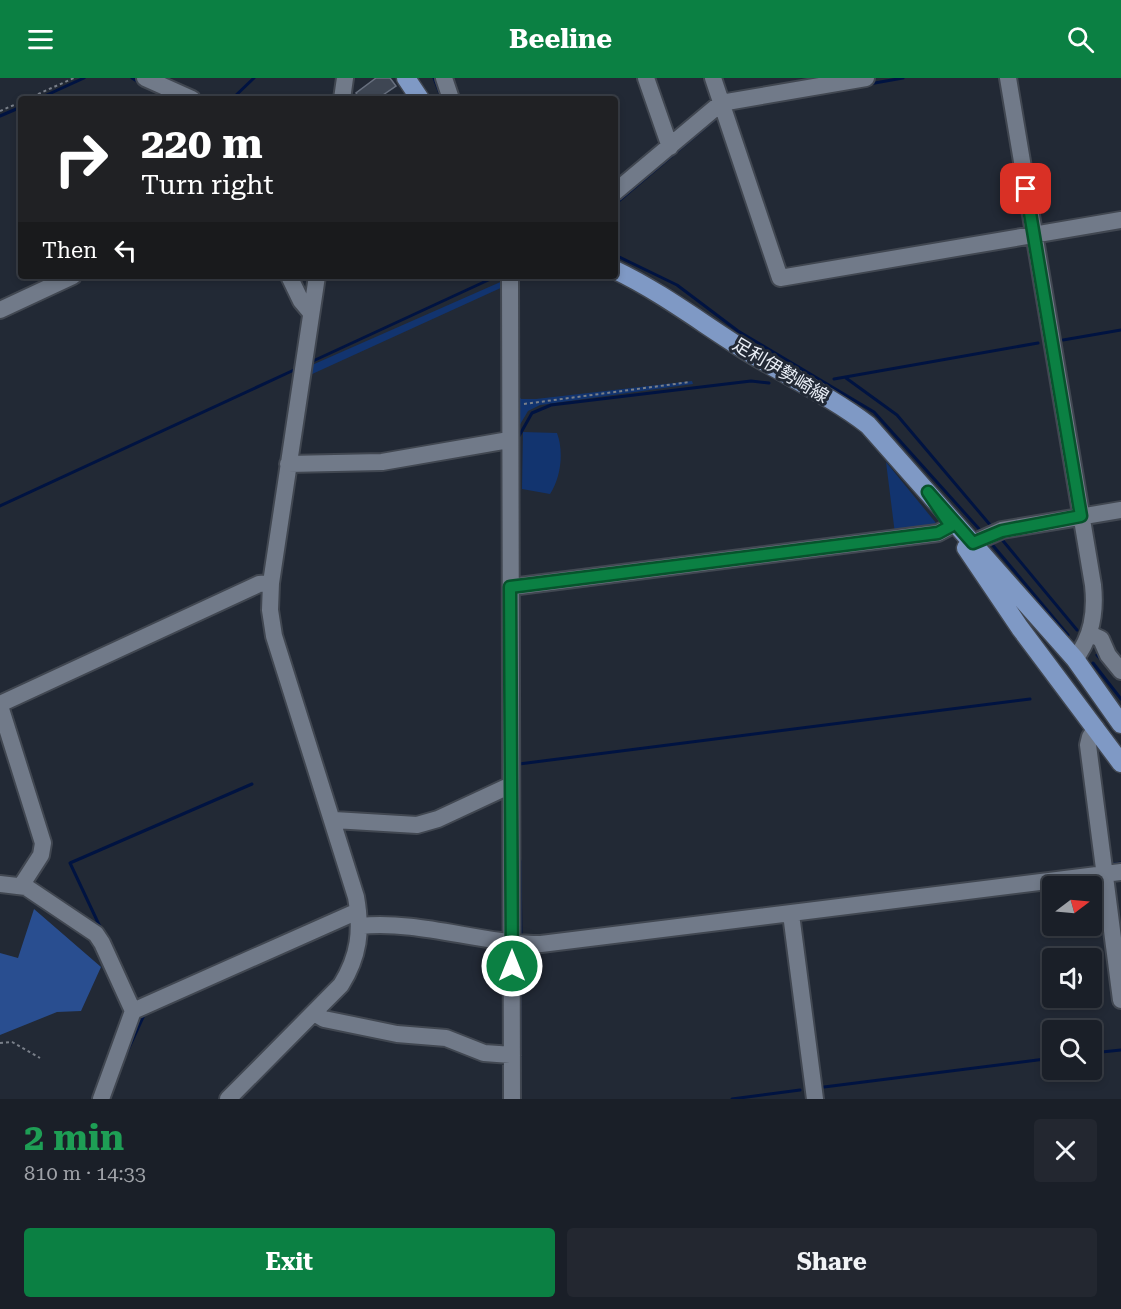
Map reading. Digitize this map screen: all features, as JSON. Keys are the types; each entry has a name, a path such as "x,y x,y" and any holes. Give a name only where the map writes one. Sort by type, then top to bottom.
{"main road":[{"path":"406,78 437,96"},
{"name":"足利伊勢崎線","path":"618,272 662,294 742,348 853,413 880,436 1075,659 1121,724"},
{"name":"足利伊勢崎線","path":"928,492 1043,658 1121,763"},
{"path":"1043,658 1075,659 1070,681 1096,720 1096,728"}],"street":[{"path":"145,78 185,96"},
{"path":"342,96 345,78"},
{"path":"440,96 444,78"},
{"path":"646,78 670,147"},
{"path":"713,78 780,278 1121,220"},
{"path":"618,190 721,103 866,78"},
{"path":"1008,78 1094,596 1090,634 1075,659"},
{"path":"0,310 67,279"},
{"path":"291,279 301,301 311,313"},
{"path":"228,1099 341,986 356,956 359,918 334,820 274,636 270,610 271,583 317,279"},
{"path":"510,279 512,1099"},
{"path":"288,464 382,462 510,440"},
{"path":"973,543 1002,531 1121,510"},
{"path":"510,587 938,533 951,526"},
{"path":"21,886 41,855 44,843 0,705 259,584 271,583"},
{"path":"1090,634 1101,639 1108,655 1121,671"},
{"path":"1096,728 1090,737 1088,746 1113,873 1121,1000"},
{"path":"334,820 417,825 438,819 511,785"},
{"path":"133,1011 359,918 512,943 541,944 1113,873"},
{"path":"0,884 21,886 96,934 133,1011 101,1099"},
{"path":"784,915 815,1099"},
{"path":"314,1013 324,1019 397,1034 446,1038 484,1053 512,1055"}],"path":[{"path":"34,96 74,78"},
{"path":"0,111 18,103"},
{"path":"510,405 690,382"},
{"path":"0,1043 12,1042 40,1058"}],"shaded area":[{"path":"514,279 519,279 518,395 521,399 692,381 693,384 540,405 528,411 518,428"},
{"path":"505,280 505,286 310,375 312,365"},
{"path":"523,432 557,433 560,464 557,480 550,494 522,489"},
{"path":"886,462 936,523 934,529 895,534"},
{"path":"34,909 101,967 81,1011 57,1012 0,1035 0,953 18,958"}],"building":[{"path":"376,78 390,78 396,86 381,96 358,96 356,93"}],"waterway":[{"path":"45,96 84,78"},
{"path":"132,78 140,83"},
{"path":"235,96 254,78"},
{"path":"434,78 441,96"},
{"path":"869,84 903,78"},
{"path":"0,116 18,108"},
{"path":"618,201 715,119"},
{"path":"618,256 677,285 738,331 874,412 980,530"},
{"path":"313,361 491,279"},
{"path":"1063,340 1121,330"},
{"path":"834,379 1038,343"},
{"path":"0,506 294,370"},
{"path":"846,378 897,415 991,526"},
{"path":"519,436 532,413 551,405 751,381 769,383"},
{"path":"999,536 1077,630"},
{"path":"990,542 1068,635"},
{"path":"1097,655 1104,663"},
{"path":"1093,663 1121,699"},
{"path":"519,764 1030,699"},
{"path":"101,929 70,863 252,784"},
{"path":"520,861 521,937"},
{"path":"1108,865 1121,863"},
{"path":"368,918 385,917"},
{"path":"520,955 520,1099"},
{"path":"126,1054 144,1015"},
{"path":"1102,1052 1121,1050"},
{"path":"824,1087 1042,1059"},
{"path":"732,1099 800,1090"}],"route":[{"path":"512,966 510,587 938,533 951,526 928,492 973,543 978,538 1002,531 1081,516 1026,189"}]}
